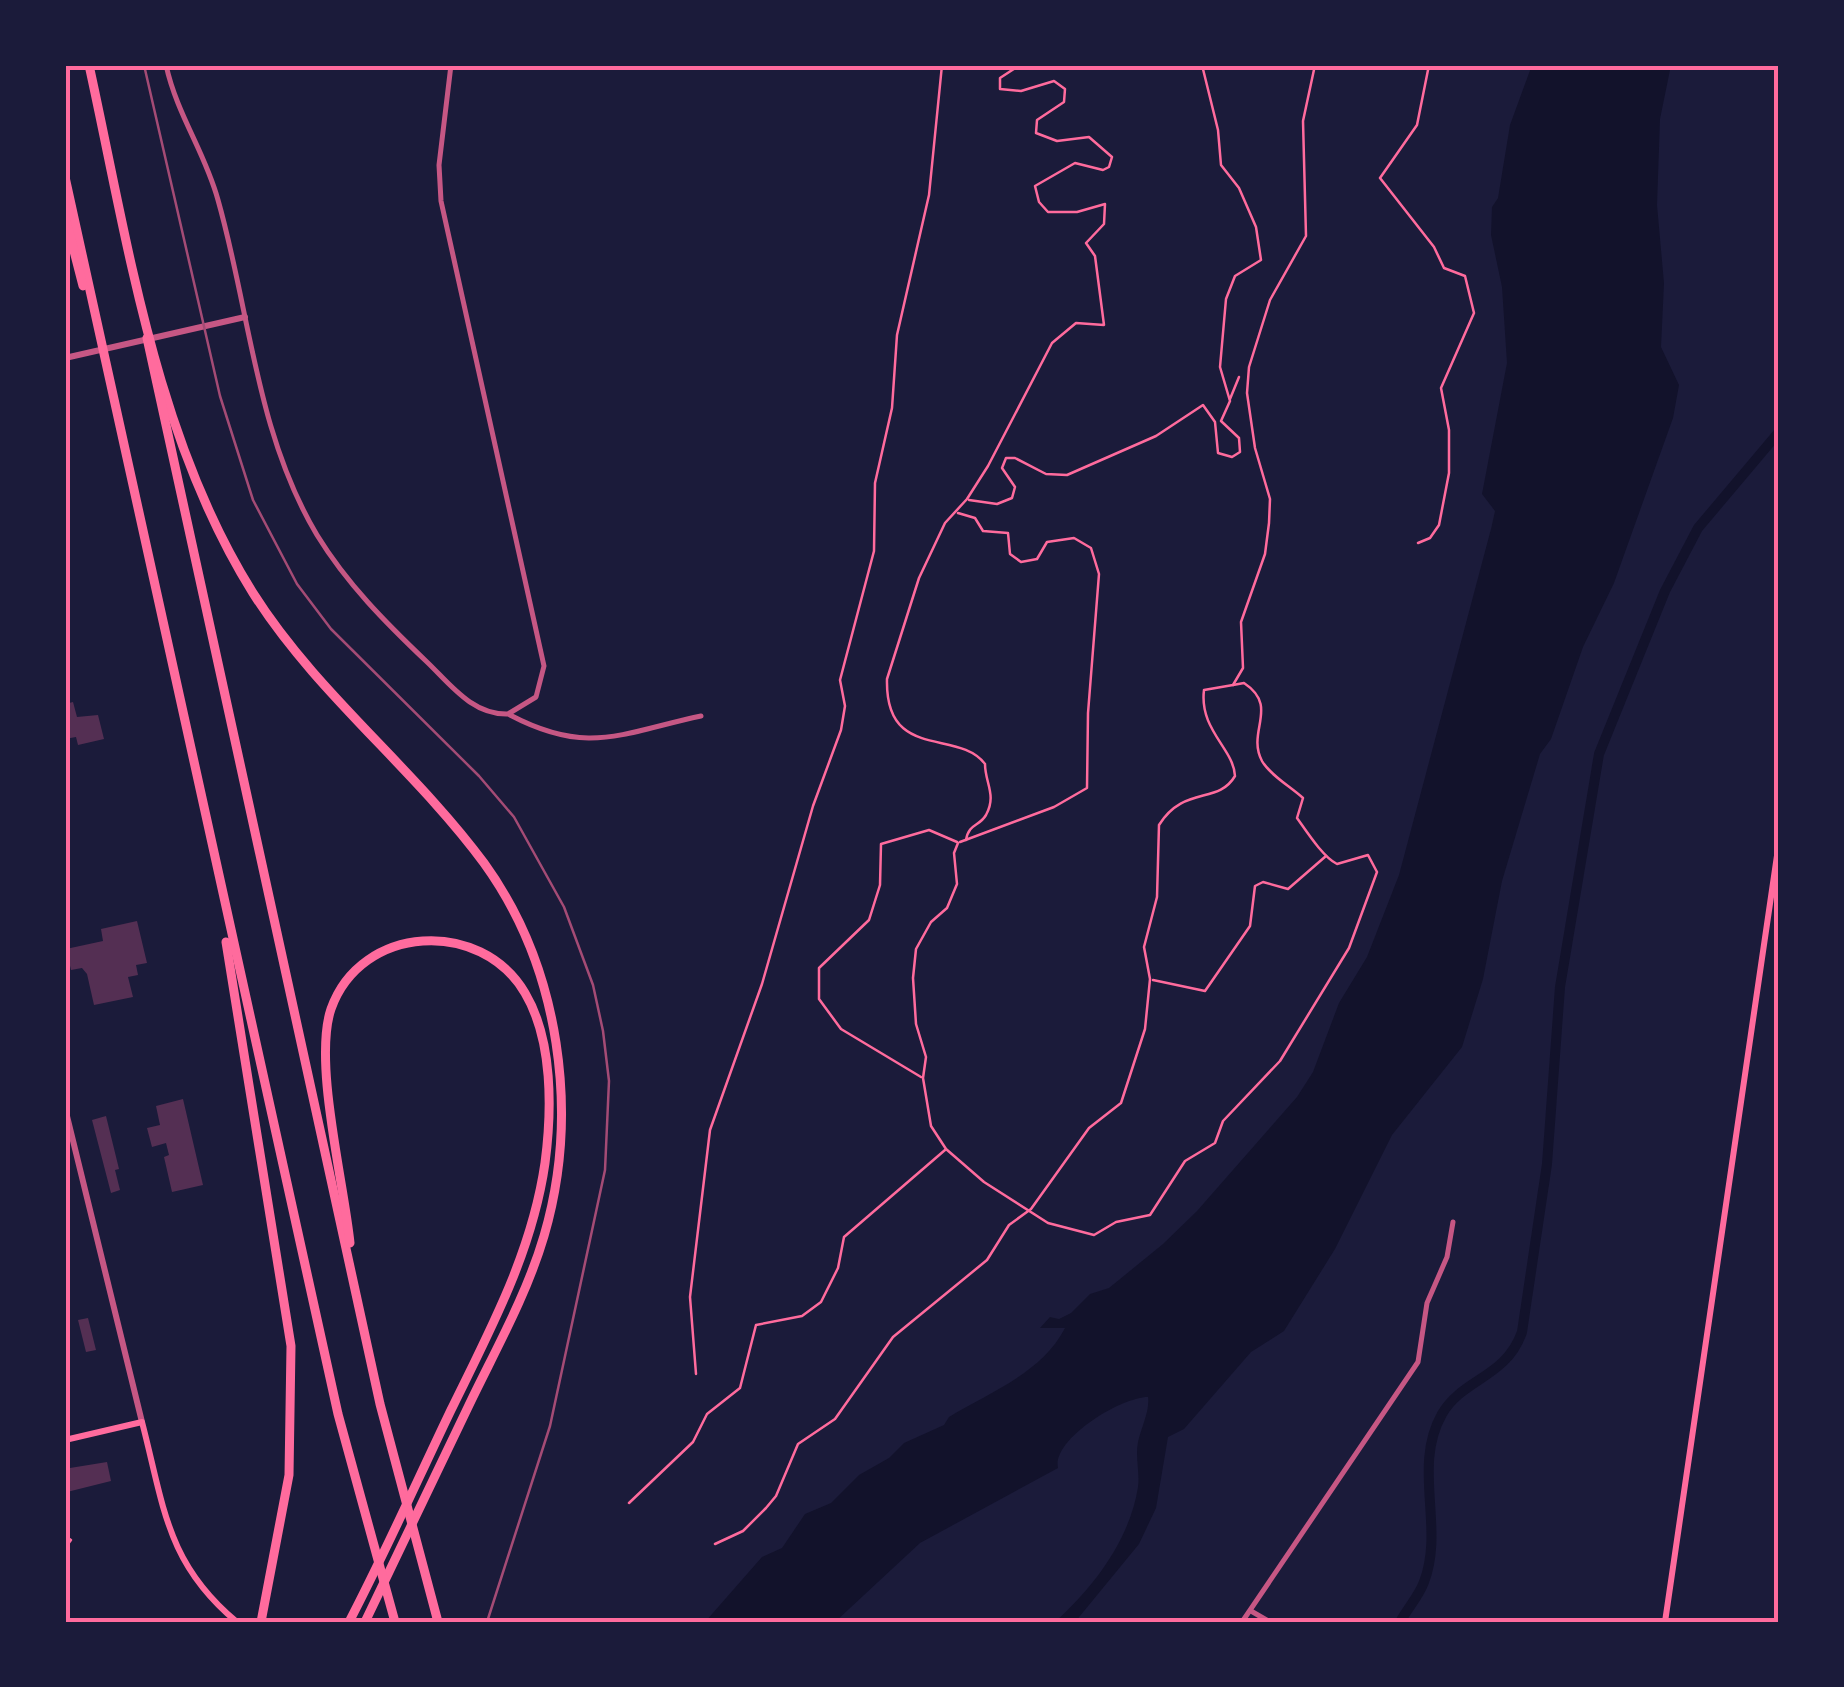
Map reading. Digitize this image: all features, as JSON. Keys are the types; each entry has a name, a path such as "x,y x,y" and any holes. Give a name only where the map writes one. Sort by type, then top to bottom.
{"highway":[{"path":"89,65 139,290 156,393 380,1404 438,1622"},
{"path":"65,177 338,1414 395,1622"},
{"path":"65,216 99,332"},
{"path":"139,290 194,475 237,566 300,656 440,809 488,869 520,926 551,1019 561,1128 551,1208 520,1297 365,1621"},
{"path":"211,850 291,1346 292,1437 272,1569 258,1622"},
{"path":"351,1618 519,1265 546,1160 548,1085 534,1012 501,964 464,944 446,940 410,942 376,955 351,976 331,1010 326,1053 354,1285"}],"main road":[{"path":"1665,1622 1779,842"},
{"path":"65,1440 142,1422 179,1556 196,1584 237,1622"}],"street":[{"path":"166,65 180,117 217,195 280,455 326,548 371,608 467,700 482,710 508,714 550,735 580,741 702,716"},
{"path":"451,65 439,165 440,202 544,666 536,697 508,714"},
{"path":"65,358 245,318"},
{"path":"65,1108 142,1422"},
{"path":"1242,1622 1418,1362 1427,1303 1447,1257 1453,1222"},
{"path":"1250,1610 1270,1622"}],"path":[{"path":"696,1374 690,1297 710,1130 762,984 814,806 842,730 846,706 840,680 874,551 875,483 892,408 898,334 929,194 942,65"},
{"path":"966,840 971,825 986,814 992,797 985,764 966,750 914,738 898,720 886,697 887,679 919,578 945,523 967,500 1052,343 1076,323 1104,324 1095,256 1086,243 1104,224 1105,204 1077,212 1048,212 1038,202 1036,186 1075,163 1103,170 1110,167 1112,157 1089,136 1057,141 1036,132 1037,120 1064,102 1065,88 1054,80 1021,90 1000,89 1000,78 1020,65"},
{"path":"1060,65 1079,65"},
{"path":"1202,65 1218,130 1221,165 1239,188 1262,247 1261,260 1235,276 1224,308 1220,367 1230,401"},
{"path":"1234,685 1243,668 1241,622 1264,554 1270,505 1254,448 1246,393 1249,368 1270,300 1306,236 1303,121 1315,65"},
{"path":"1418,543 1430,538 1439,525 1451,459 1442,377 1462,346 1474,314 1464,276 1444,268 1434,248 1380,178 1418,125 1429,65"},
{"path":"967,500 997,504 1012,498 1016,487 1002,468 1006,458 1015,458 1046,474 1066,475 1156,436 1203,406 1215,422 1218,453 1232,457 1242,445 1221,421 1238,376"},
{"path":"923,1078 840,1029 819,999 818,968 869,920 880,885 882,844 929,830 958,843 1054,807 1088,788 1088,713 1099,574 1091,548 1074,538 1047,542 1037,558 1021,562 1010,554 1008,533 983,530 975,518 957,510"},
{"path":"715,1544 743,1531 766,1508 776,1496 798,1444 836,1419 893,1337 950,1294 986,1260 1009,1225 1031,1209 1089,1128 1121,1103 1137,1066 1150,979 1144,947 1157,897 1159,824 1184,798 1222,791 1235,776 1234,762 1215,740 1204,690 1244,683 1259,694 1264,706 1258,723 1259,755 1264,765 1303,798 1297,818 1337,864 1358,855 1368,856 1377,872 1357,932 1340,966 1280,1061 1223,1121 1214,1143 1186,1161 1156,1209 1141,1219 1116,1222 1085,1236 1048,1223 1031,1209 984,1182 946,1149 931,1126 923,1078 926,1057 916,1024 912,978 916,948 931,922 947,908 957,884 954,854 958,843"},
{"path":"1150,979 1205,992 1250,926 1254,886 1264,882 1288,888 1328,856"},
{"path":"629,1503 694,1442 707,1414 740,1388 756,1325 802,1316 821,1302 838,1268 844,1237 946,1149"},
{"path":"65,1536 72,1540 65,1548"}],"shaded area":[{"path":"1532,65 1671,65 1660,119 1657,205 1664,283 1661,347 1679,385 1673,418 1614,583 1583,647 1551,739 1540,754 1502,881 1483,979 1462,1047 1392,1135 1335,1249 1284,1331 1251,1352 1184,1429 1168,1437 1156,1508 1139,1544 1075,1622 1055,1622 1108,1561 1134,1506 1137,1448 1148,1397 1106,1412 1077,1433 1059,1457 1058,1468 920,1543 835,1622 705,1622 762,1557 782,1548 805,1514 831,1503 859,1475 889,1458 904,1443 944,1425 949,1417 1014,1380 1043,1357 1065,1328 1040,1328 1050,1317 1059,1319 1071,1313 1090,1294 1109,1288 1163,1244 1297,1097 1313,1072 1339,1003 1367,957 1399,875 1495,511 1482,494 1507,363 1502,287 1491,235 1492,207 1498,198 1510,125"}],"building":[{"path":"73,702 77,717 98,715 104,739 78,745 76,737 65,739 65,704"},
{"path":"137,921 147,963 136,965 138,975 128,977 133,997 94,1005 87,974 82,968 71,970 66,949 103,941 101,929"},
{"path":"183,1099 203,1185 172,1192 164,1157 169,1155 166,1143 152,1147 147,1128 160,1125 156,1106"},
{"path":"106,1116 119,1169 115,1170 120,1190 111,1193 92,1120"},
{"path":"88,1318 96,1350 86,1352 78,1320"},
{"path":"107,1462 111,1481 67,1492 65,1472 70,1468"}],"waterway":[{"path":"1400,1622 1422,1587 1430,1561 1429,1455 1433,1434 1451,1402 1506,1359 1522,1332 1547,1164 1560,987 1599,754 1665,591 1698,528 1779,432"}],"railway":[{"path":"144,65 220,396 253,500 297,584 331,629 479,776 514,817 564,907 593,985 609,1081 605,1170 550,1426 487,1622"}]}
